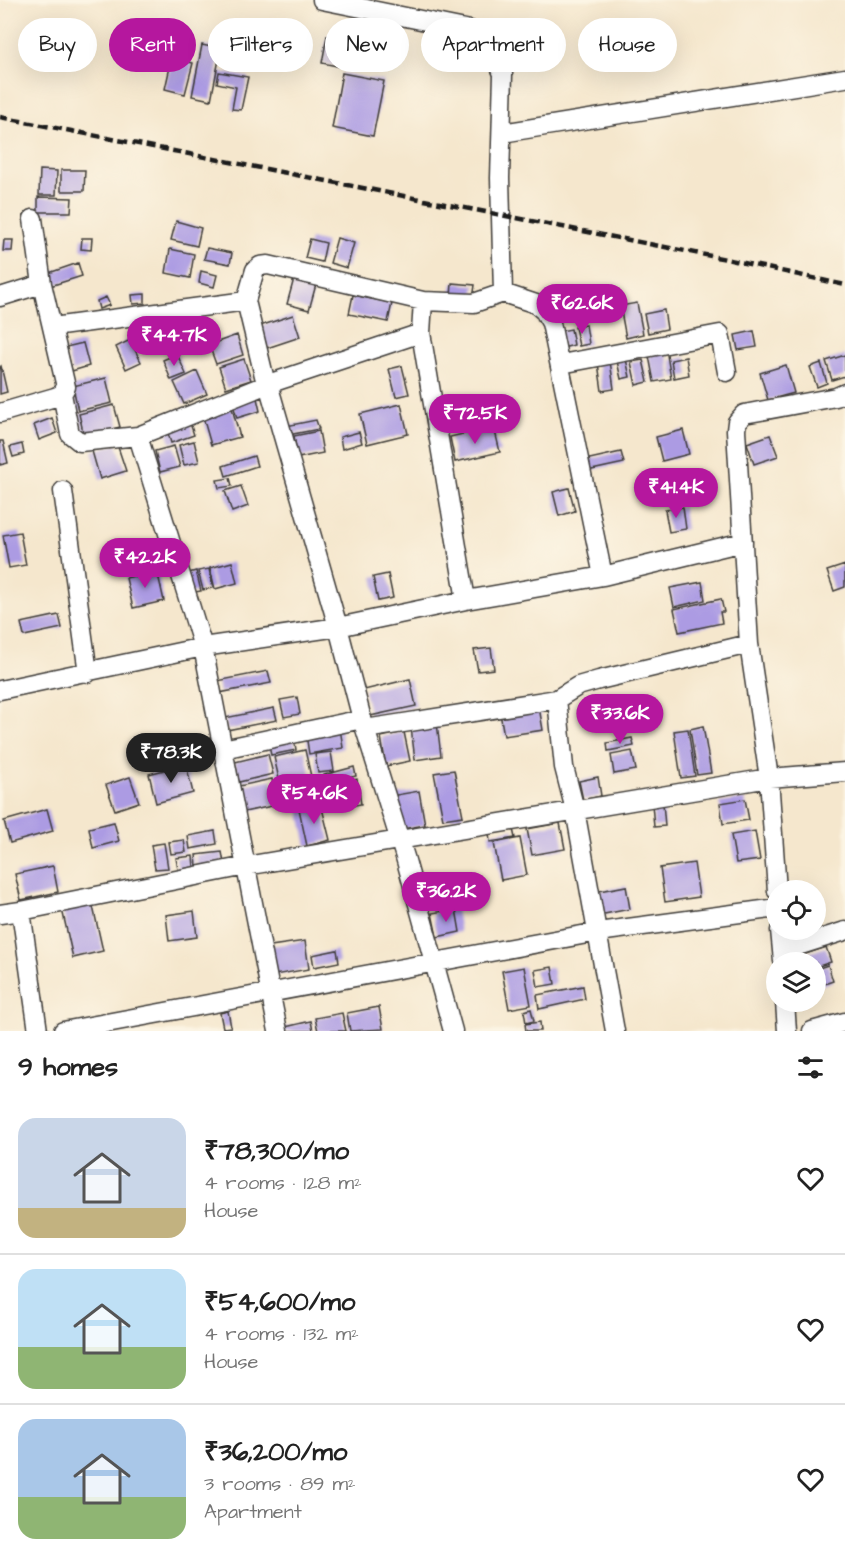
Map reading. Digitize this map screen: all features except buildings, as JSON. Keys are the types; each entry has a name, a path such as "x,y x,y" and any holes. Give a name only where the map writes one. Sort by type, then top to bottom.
{"street":[{"path":"322,0 470,30 484,40 495,54 503,74 500,178 503,293"},
{"path":"502,133 845,78"},
{"path":"33,219 42,284 66,387 62,394 70,434 80,442 138,436 267,384 421,333"},
{"path":"453,1031 267,384 246,301 255,270 260,266 268,265 423,301 474,303 503,293 536,304 544,311 551,323 561,364 603,576"},
{"path":"0,297 42,284"},
{"path":"53,327 246,301"},
{"path":"423,301 421,333 466,600"},
{"path":"561,364 720,334 727,372"},
{"path":"776,880 769,778 749,644 737,422 744,414 836,397 845,393"},
{"path":"0,413 62,394"},
{"path":"138,436 203,647 278,1031"},
{"path":"63,491 88,673"},
{"path":"0,690 203,647 338,627 466,600 603,576 743,542"},
{"path":"224,749 363,724 557,699 578,686 749,644"},
{"path":"557,699 564,767 575,810 615,1031"},
{"path":"0,914 246,866 575,810 769,778 845,771"},
{"path":"63,1031 598,932 766,909"},
{"path":"21,911 38,1031"},
{"path":"794,952 845,930"},
{"path":"786,1012 787,1031"},
{"path":"812,1031 845,1022"}],"railway":[{"path":"0,117 726,259 845,285"}]}
